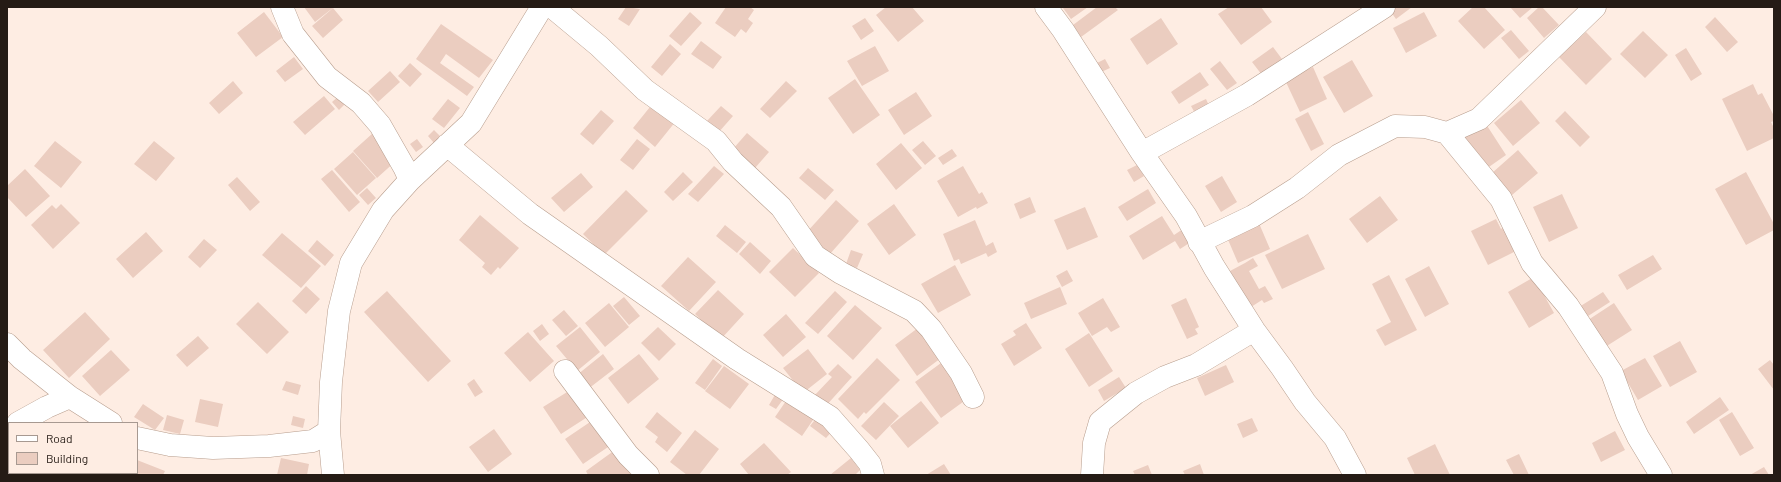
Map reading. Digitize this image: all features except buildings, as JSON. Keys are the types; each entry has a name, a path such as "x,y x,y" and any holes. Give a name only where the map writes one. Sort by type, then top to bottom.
{"street":[{"path":"282,7 293,34 327,77 361,103 380,125 404,166 410,180"},
{"path":"333,475 329,431 331,382 338,311 351,263 383,210 410,180 471,123 542,7"},
{"path":"552,7 599,46 645,90 716,141 744,173 781,207 815,256 841,273 914,311 931,329 961,373 973,397"},
{"path":"1046,7 1063,30 1142,153 1186,216 1199,242 1254,330 1305,402 1335,438 1355,475"},
{"path":"1142,153 1247,95 1384,7"},
{"path":"1447,133 1479,119 1595,7"},
{"path":"1199,242 1253,216 1297,188 1340,155 1395,126 1425,127 1447,133 1501,200 1532,263 1568,306 1612,373 1636,432 1661,475"},
{"path":"446,145 536,218 737,359 830,417 870,464 873,475"},
{"path":"1092,475 1094,443 1100,422 1136,393 1165,377 1196,365 1254,330"},
{"path":"7,344 22,359 70,397 109,422"},
{"path":"565,371 628,455 648,475"},
{"path":"20,422 70,397"},
{"path":"138,438 170,445 206,447 268,446 313,441 329,431"}]}
